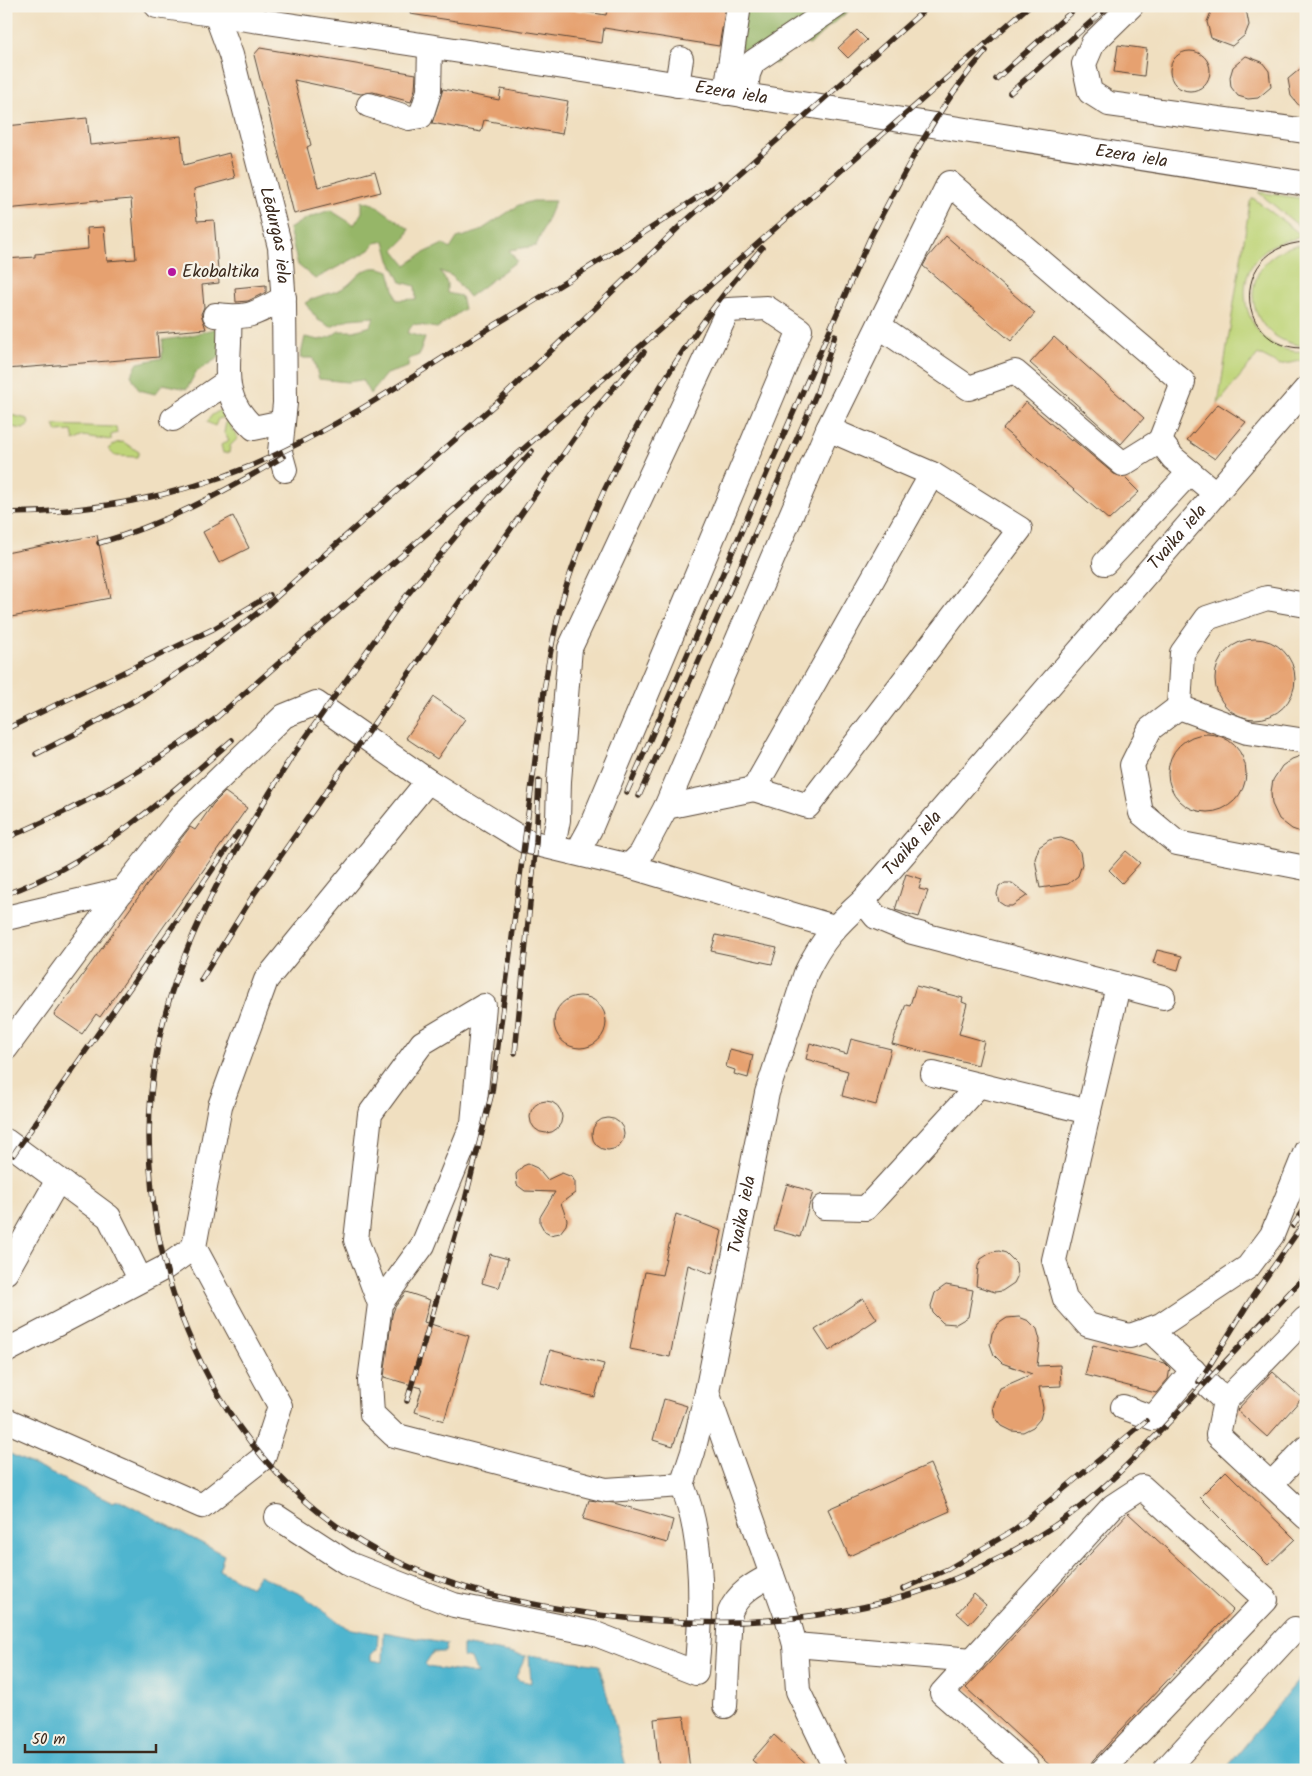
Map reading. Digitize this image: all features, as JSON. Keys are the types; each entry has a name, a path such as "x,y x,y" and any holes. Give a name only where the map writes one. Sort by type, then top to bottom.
{"street":[{"name":"Ezera iela","path":"157,6 214,10 430,47 1306,184"},
{"path":"736,95 753,62 836,6"},
{"path":"1131,6 1093,43 1084,64 1090,92 1109,104 1306,131"},
{"name":"Lēdurgas iela","path":"214,10 232,55 280,247 284,298 285,403 280,452 284,470"},
{"path":"736,95 738,12"},
{"path":"369,105 409,118 421,116 429,91 430,47"},
{"path":"677,85 681,59"},
{"path":"629,866 641,854 666,807 828,429 949,184 1184,382 1160,441 1123,464 1015,372 968,388 879,326"},
{"path":"283,422 254,428 243,418 232,399 226,382 230,339 222,316 251,316 284,298"},
{"path":"553,847 558,820 559,781 570,648 728,310 767,308 800,330 594,820 577,853"},
{"path":"173,419 226,382"},
{"name":"Tvaika iela","path":"682,1485 693,1452 707,1392 767,1093 806,973 815,954 834,926 863,901 1214,493 1306,389"},
{"path":"666,807 754,789 808,806 1020,529 932,474 828,429"},
{"path":"1160,441 1173,458 1214,493"},
{"path":"1104,563 1190,472"},
{"path":"754,789 932,474"},
{"path":"1306,605 1267,598 1208,618 1182,654 1179,707 1150,730 1132,765 1141,813 1177,843 1306,868"},
{"path":"6,1048 122,891 184,813 284,716 316,703 428,781 525,841 629,866 834,926"},
{"path":"1179,707 1247,732 1306,742"},
{"path":"6,1420 202,1506 263,1458 280,1406 194,1247 220,1106 266,980 428,781"},
{"path":"6,918 122,891"},
{"path":"863,901 876,917 912,932 1162,998"},
{"path":"1118,986 1054,1260 1064,1299 1088,1325 1130,1336 1161,1325 1248,1267 1272,1235 1306,1151"},
{"path":"277,1517 350,1564 454,1605 593,1633 696,1673 701,1623 701,1593 692,1507 682,1485 606,1490 394,1435 372,1414 370,1381 380,1304 356,1240 370,1114 422,1043 484,1006 473,1123 423,1245 380,1304"},
{"path":"933,1074 1089,1112"},
{"path":"824,1207 866,1208 979,1085"},
{"path":"6,1141 109,1217 140,1279"},
{"path":"6,1272 58,1180"},
{"path":"6,1351 166,1267 194,1247"},
{"path":"1305,1320 1225,1401 1218,1436 1306,1517"},
{"path":"1149,1329 1225,1401"},
{"path":"1123,1407 1153,1418 1193,1370"},
{"path":"707,1392 795,1645 798,1691 836,1770"},
{"path":"1271,1484 1306,1448"},
{"path":"1026,1767 942,1693 1113,1506 1142,1487 1266,1600 1103,1770"},
{"path":"725,1706 730,1612 734,1602 752,1585 772,1575"},
{"path":"1166,1770 1295,1629"},
{"path":"795,1645 973,1660"}],"green space":[{"path":"743,6 854,6 810,45 796,41 776,64 739,47"},
{"path":"1258,192 1306,199 1306,232"},
{"path":"1253,198 1300,234 1298,238 1275,244 1258,257 1248,273 1245,292 1248,310 1256,327 1269,341 1285,350 1306,351 1306,360 1279,365 1258,354 1218,404 1250,202"},
{"path":"362,201 374,204 409,229 405,239 394,250 406,265 424,253 443,244 450,249 457,238 478,232 519,205 533,201 555,201 536,246 509,250 517,261 469,297 452,276 440,271 447,283 447,293 461,296 464,309 437,328 413,324 407,333 425,338 419,355 409,359 408,367 386,374 370,394 362,380 347,382 319,379 313,358 300,358 305,337 319,340 330,337 339,331 354,331 371,326 374,317 349,319 331,327 318,320 305,303 340,290 363,271 372,268 381,268 389,271 397,300 416,299 415,286 401,282 390,260 385,241 375,243 370,250 315,279 298,265 289,229 305,219 330,210 354,225 362,212"},
{"path":"1296,245 1306,246 1306,346 1284,341 1268,330 1258,316 1253,300 1255,283 1262,267 1276,254"},
{"path":"217,328 225,337 229,351 196,372 187,389 163,384 155,394 139,390 131,375 138,363 162,358 163,340 184,337"},
{"path":"222,409 232,413 231,428 238,438 230,446 229,453 223,453 221,445 229,440 224,433 227,417 218,419 215,426 207,422 212,415"},
{"path":"6,414 28,419 29,425 23,429 6,426"},
{"path":"54,425 116,427 117,433 111,435 111,440 83,436 74,441 72,431 57,432"},
{"path":"123,442 139,452 137,457 115,456 108,449 116,443"}],"water":[{"path":"6,1452 111,1502 120,1500 224,1555 219,1570 251,1587 259,1575 302,1595 347,1628 378,1634 377,1649 371,1655 371,1660 383,1662 384,1632 447,1644 445,1652 433,1652 425,1664 427,1667 477,1674 471,1659 463,1657 463,1645 526,1656 516,1677 518,1680 531,1683 529,1655 599,1665 627,1770 6,1770"},
{"path":"1306,1671 1306,1770 1225,1770"}],"building":[{"path":"411,6 549,6 606,15 608,6 726,6 719,46 604,28 602,43 410,14"},
{"path":"1217,6 1240,6 1247,14 1249,25 1245,35 1232,46 1211,38 1207,22 1211,12"},
{"path":"857,30 867,40 848,58 838,48"},
{"path":"1118,45 1147,49 1144,76 1114,72"},
{"path":"260,48 416,74 415,89 411,102 373,92 361,94 294,80 311,145 307,147 318,187 375,171 381,192 294,214 254,55"},
{"path":"1194,51 1201,54 1207,60 1210,71 1209,79 1201,88 1194,91 1186,91 1179,88 1171,79 1170,67 1173,60 1182,52"},
{"path":"1246,56 1262,62 1269,71 1271,87 1258,98 1248,99 1238,96 1231,87 1230,77 1233,67"},
{"path":"1306,64 1306,114 1291,96 1288,79"},
{"path":"443,89 499,100 501,89 568,101 562,134 484,120 481,132 432,123"},
{"path":"87,118 90,145 181,136 184,165 229,153 235,178 194,189 197,221 214,220 219,283 202,285 204,307 201,314 206,329 157,333 159,357 6,369 6,259 35,257 35,254 88,249 87,228 104,227 107,261 136,259 131,199 97,202 97,200 6,209 6,126"},
{"path":"946,236 1035,313 1011,341 923,266 928,257"},
{"path":"266,285 266,292 248,301 236,302 235,288"},
{"path":"1054,337 1144,418 1121,444 1030,363"},
{"path":"1026,402 1071,441 1072,439 1114,474 1124,477 1139,492 1109,520 1003,429"},
{"path":"1218,404 1246,422 1215,459 1187,440"},
{"path":"233,516 249,548 219,563 203,532"},
{"path":"97,535 110,598 6,618 6,553"},
{"path":"1255,639 1270,642 1283,651 1292,664 1295,679 1292,694 1283,707 1270,716 1255,719 1240,716 1227,707 1218,694 1215,679 1218,664 1227,651 1240,642"},
{"path":"434,697 465,719 437,759 406,738"},
{"path":"1207,734 1222,737 1235,745 1243,758 1246,773 1243,788 1235,801 1222,809 1207,812 1192,809 1179,801 1171,788 1168,773 1171,758 1179,745 1192,737"},
{"path":"1306,754 1306,834 1292,829 1279,819 1272,804 1271,792 1273,780 1282,766 1292,759"},
{"path":"225,792 247,808 100,1017 96,1014 82,1034 54,1015 190,827 195,830 213,804"},
{"path":"1061,838 1073,842 1080,852 1082,864 1078,876 1068,884 1040,888 1035,859 1039,847 1049,840"},
{"path":"1126,851 1140,863 1122,883 1109,870"},
{"path":"906,874 922,879 919,889 928,891 919,917 895,910"},
{"path":"1005,883 1012,883 1028,895 1012,906 1005,906 999,902 997,894 999,887"},
{"path":"716,935 777,948 772,964 711,951"},
{"path":"1157,950 1182,956 1178,970 1153,963"},
{"path":"916,986 963,998 962,1002 967,1004 959,1034 984,1041 978,1065 892,1044 906,1004 910,1005"},
{"path":"575,996 585,996 594,1000 602,1008 606,1022 602,1036 594,1044 585,1048 575,1048 566,1044 558,1036 554,1027 554,1017 558,1008 566,1000"},
{"path":"851,1039 891,1049 876,1105 842,1096 848,1071 806,1059 810,1043 847,1054"},
{"path":"730,1049 753,1055 748,1078 734,1074 735,1070 726,1067"},
{"path":"546,1101 552,1102 557,1106 561,1111 561,1123 557,1128 552,1132 546,1133 540,1132 535,1128 531,1123 530,1117 531,1111 535,1106 540,1102"},
{"path":"608,1118 614,1119 619,1123 623,1128 623,1140 619,1145 614,1149 608,1150 602,1149 597,1145 593,1140 592,1134 593,1128 597,1123 602,1119"},
{"path":"528,1164 537,1168 547,1180 562,1173 572,1177 575,1182 575,1193 561,1203 567,1220 560,1233 550,1235 545,1232 540,1223 540,1217 555,1192 525,1191 517,1185 516,1174 523,1166"},
{"path":"787,1184 813,1192 800,1237 774,1230"},
{"path":"676,1214 722,1231 712,1274 688,1265 670,1357 630,1349 645,1272 662,1275"},
{"path":"992,1252 1006,1253 1016,1263 1017,1277 1014,1283 1002,1291 995,1292 976,1286 978,1266 981,1259"},
{"path":"490,1254 508,1259 499,1288 482,1283"},
{"path":"946,1285 973,1290 968,1317 956,1324 943,1323 933,1313 931,1306 935,1293"},
{"path":"406,1292 430,1300 424,1322 469,1336 444,1421 415,1412 422,1388 384,1377 392,1315 395,1307"},
{"path":"863,1298 877,1319 829,1351 815,1330"},
{"path":"1019,1317 1029,1321 1037,1329 1040,1340 1037,1366 1060,1365 1061,1386 1039,1387 1043,1408 1040,1419 1033,1427 1023,1432 1012,1431 1002,1426 995,1417 993,1407 1000,1388 1032,1374 1002,1363 994,1355 990,1344 992,1333 998,1324 1007,1318"},
{"path":"1093,1345 1165,1363 1170,1368 1168,1379 1156,1393 1085,1375"},
{"path":"550,1350 604,1364 595,1397 541,1383"},
{"path":"1273,1372 1302,1398 1267,1437 1237,1410"},
{"path":"664,1399 687,1406 673,1446 653,1440"},
{"path":"930,1464 950,1511 849,1556 828,1509"},
{"path":"1226,1471 1295,1539 1268,1565 1200,1497"},
{"path":"589,1500 614,1503 673,1520 667,1543 583,1519"},
{"path":"1128,1513 1233,1610 1093,1760 1087,1770 1055,1770 966,1688"},
{"path":"974,1594 986,1605 969,1624 957,1613"},
{"path":"684,1716 690,1770 659,1770 654,1719"},
{"path":"774,1735 812,1770 763,1770 752,1760"}],"tram line":[{"path":"1306,242 1281,248 1263,260 1252,278 1249,297 1253,317 1264,333 1282,344 1306,348"}],"railway":[{"path":"36,754 146,694 191,664 264,608 500,400 680,226 929,6"},
{"path":"6,838 62,813 115,785 166,754 215,719 1029,6"},
{"path":"996,79 1078,6"},
{"path":"1010,93 1109,6"},
{"path":"627,792 870,238 922,141 968,72 986,51"},
{"path":"6,513 69,510 132,501 194,486 253,465 343,420 574,277 719,183"},
{"path":"407,1401 461,1216 492,1092 544,691 553,639 566,587 601,498 648,408 702,323 762,248"},
{"path":"639,796 806,418 817,392 835,335"},
{"path":"201,980 254,894 593,412 644,352"},
{"path":"286,765 403,600 460,531 532,451"},
{"path":"99,543 171,517 239,483 283,457"},
{"path":"6,729 213,629 270,595"},
{"path":"6,894 38,881 69,865 126,828 232,740"},
{"path":"290,760 229,862 194,933 179,969 158,1045 150,1117 152,1190 164,1262 187,1332 220,1397 262,1456 313,1507 373,1549 400,1563 454,1584 511,1600 599,1615 646,1620 742,1622 791,1618 839,1612 887,1601 933,1587 977,1569 1036,1538 1086,1502 1144,1448 1306,1275"},
{"path":"515,1053 536,843 539,781"},
{"path":"13,1155 238,833"},
{"path":"1293,1226 1306,1207"},
{"path":"1199,1382 1253,1296 1306,1220"},
{"path":"903,1589 948,1569 1014,1530 1146,1421"}],"place":[{"name":"Ekobaltika","path":"172,272"}]}
